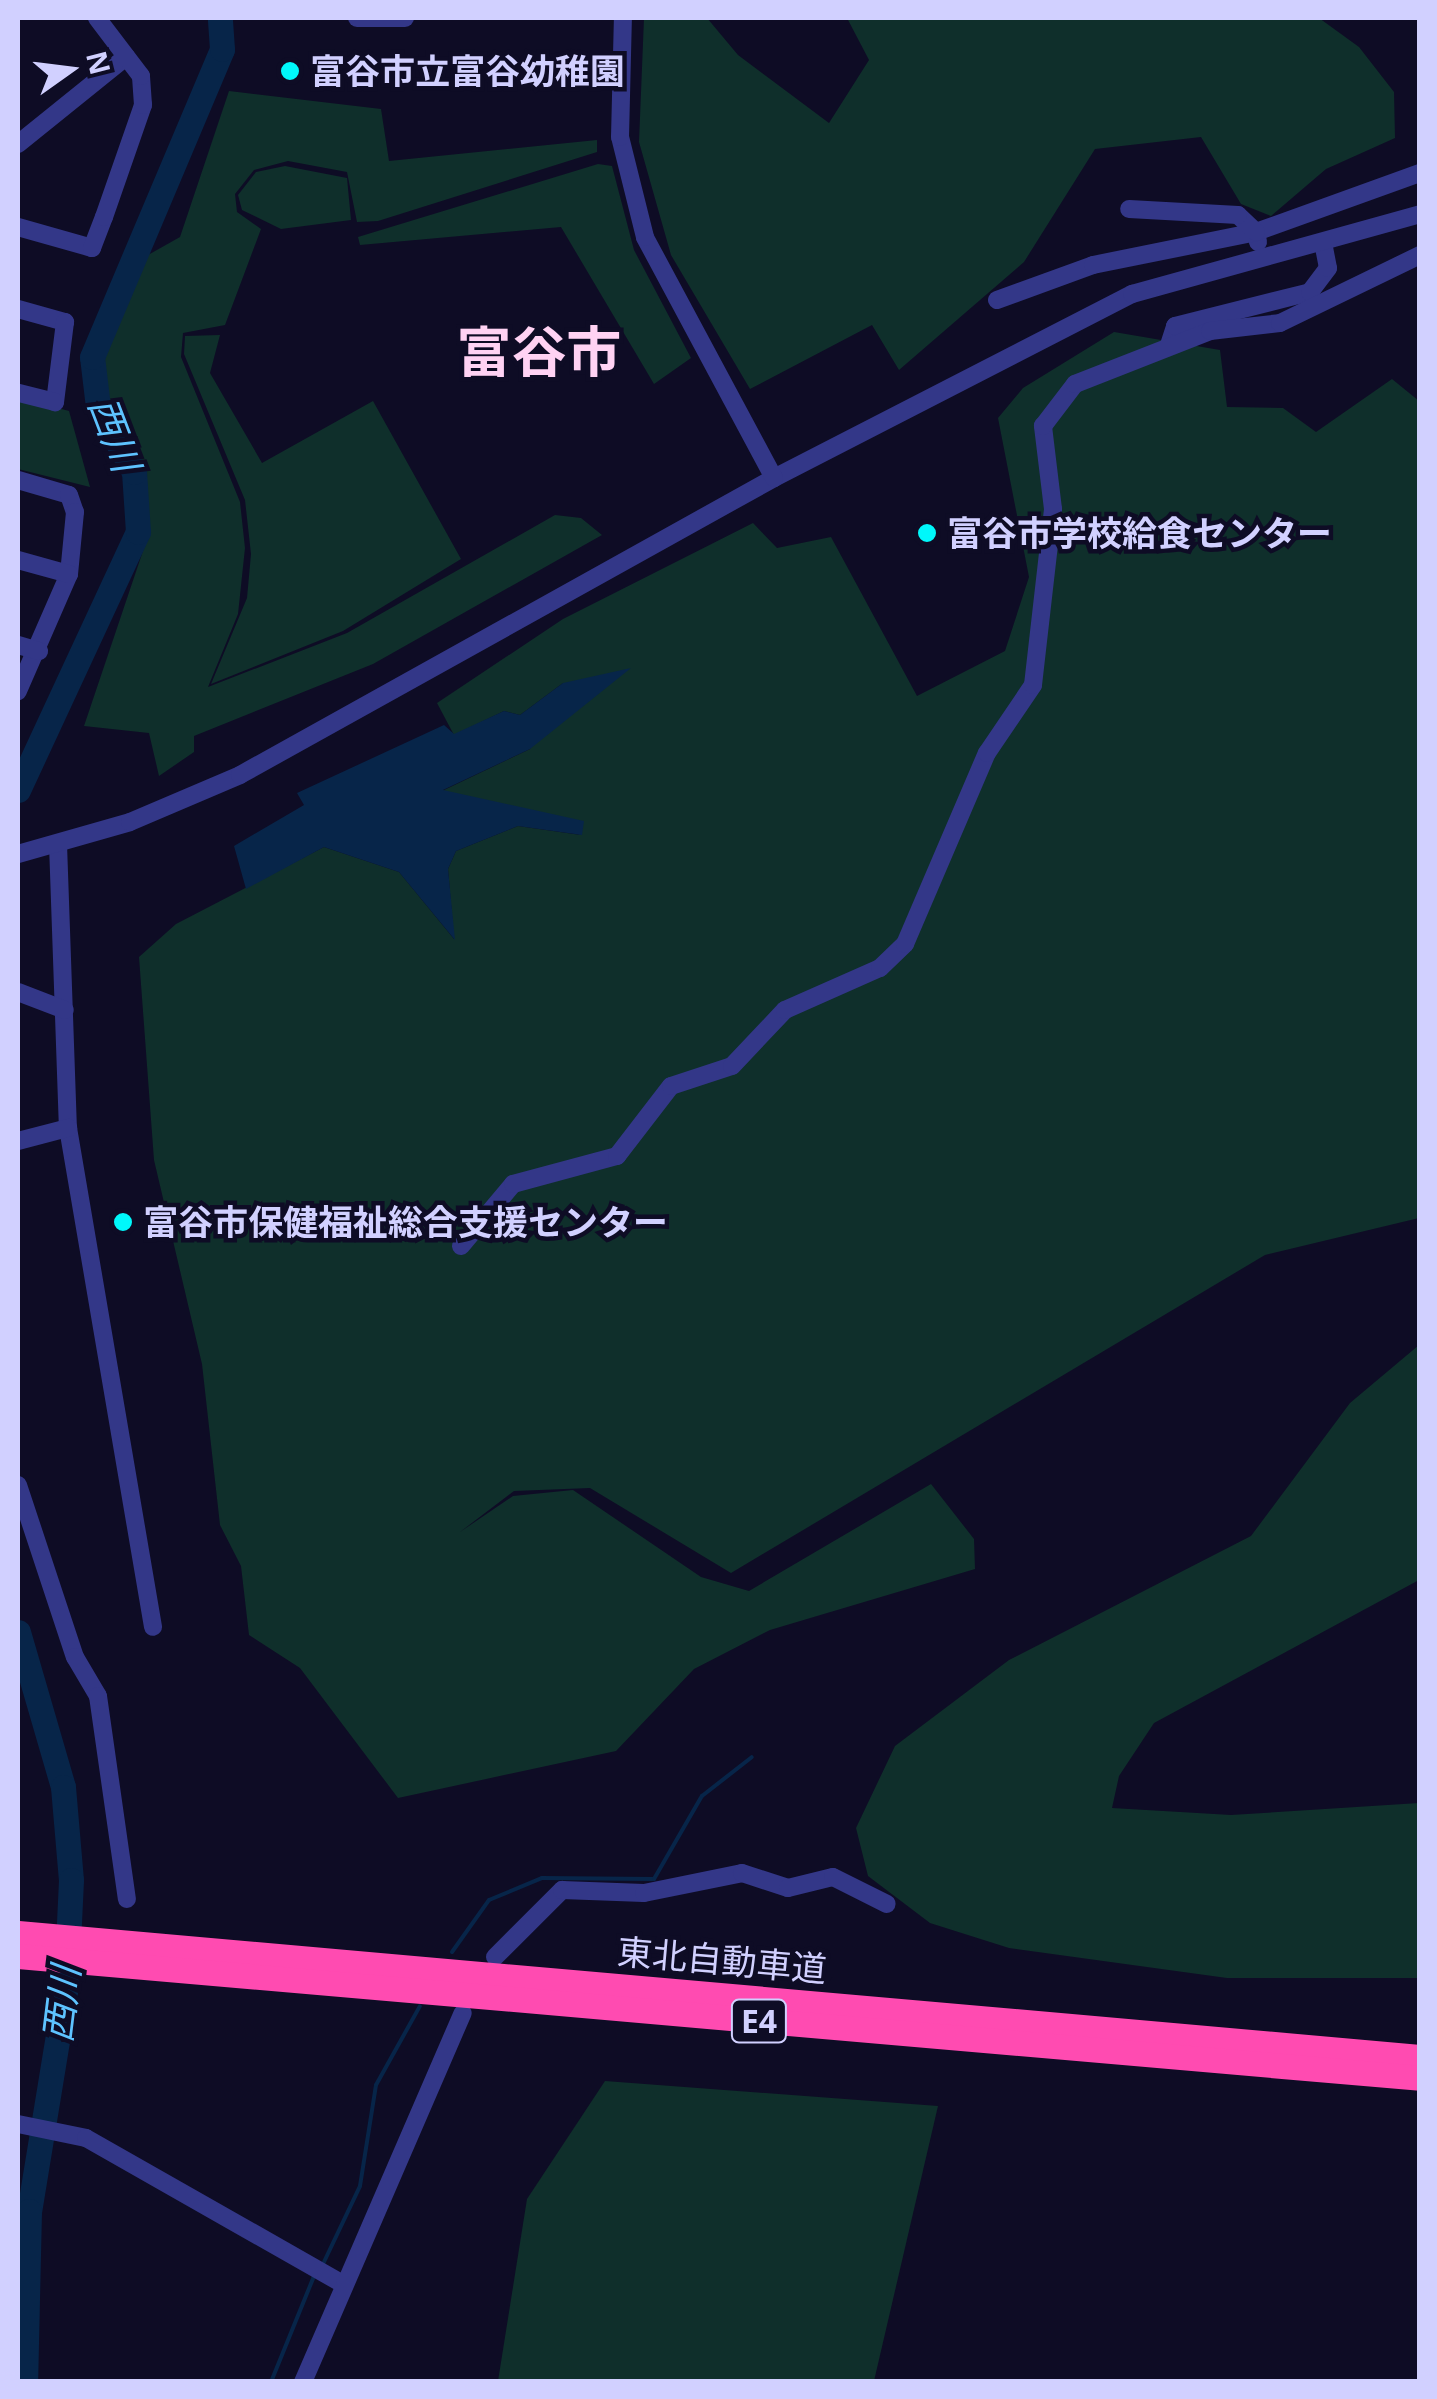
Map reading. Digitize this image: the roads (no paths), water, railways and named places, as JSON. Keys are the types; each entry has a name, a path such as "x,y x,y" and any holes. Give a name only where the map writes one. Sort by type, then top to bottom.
{"highway":[{"name":"東北自動車道","path":"24,1945 1420,2078"},
{"name":"東北自動車道","path":"99,1952 1420,2057"}],"street":[{"path":"18,227 92,248 143,105 141,76 97,18"},
{"path":"357,18 405,18"},
{"path":"623,18 620,137 645,237 774,478"},
{"path":"18,144 126,58"},
{"path":"997,300 1079,268 1256,232 1420,173"},
{"path":"1128,209 1238,215 1256,232 1261,257"},
{"path":"18,854 188,800 374,707 774,478 1056,326 1261,257 1420,214"},
{"path":"1169,346 1175,326 1310,292 1328,268 1323,242"},
{"path":"460,1246 513,1184 617,1156 671,1086 732,1066 785,1010 880,968 905,944 987,753 1038,666 1053,509 1043,426 1097,369 1169,346 1280,323 1420,254"},
{"path":"18,310 65,322 55,402 18,393"},
{"path":"18,480 69,495 69,574 39,651 18,690"},
{"path":"18,560 69,574"},
{"path":"18,645 39,651"},
{"path":"58,844 56,1007 68,1128 153,1627"},
{"path":"18,992 56,1007"},
{"path":"18,1140 68,1128"},
{"path":"18,1485 75,1658 98,1696 127,1899"},
{"path":"495,1956 562,1890 644,1893 742,1873 788,1888 834,1878 887,1904"},
{"path":"303,2382 464,2013"},
{"path":"18,2124 86,2138 343,2284"}],"water":[{"path":"631,668 530,749 443,790 584,821 582,835 518,826 456,851 448,869 455,940 399,872 324,847 246,889 234,846 304,805 297,793 444,725 454,734 504,711 520,715 563,683"}],"waterway":[{"name":"西川","path":"18,790 138,532 134,472 98,407 92,357 222,49 220,18"},
{"name":"西川","path":"18,1632 63,1787 71,1880 66,1986 29,2211 25,2382"},
{"path":"452,1952 489,1900 542,1878 654,1879 702,1796 752,1757"},
{"path":"323,2264 360,2186 376,2085 420,2006"},
{"path":"271,2382 314,2276"}],"place":[{"name":"富谷市立富谷幼稚園","path":"290,71"},
{"name":"富谷市学校給食センター","path":"927,533"},
{"name":"富谷市保健福祉総合支援センター","path":"123,1222"}],"district":[{"name":"富谷市","path":"539,351"}]}
